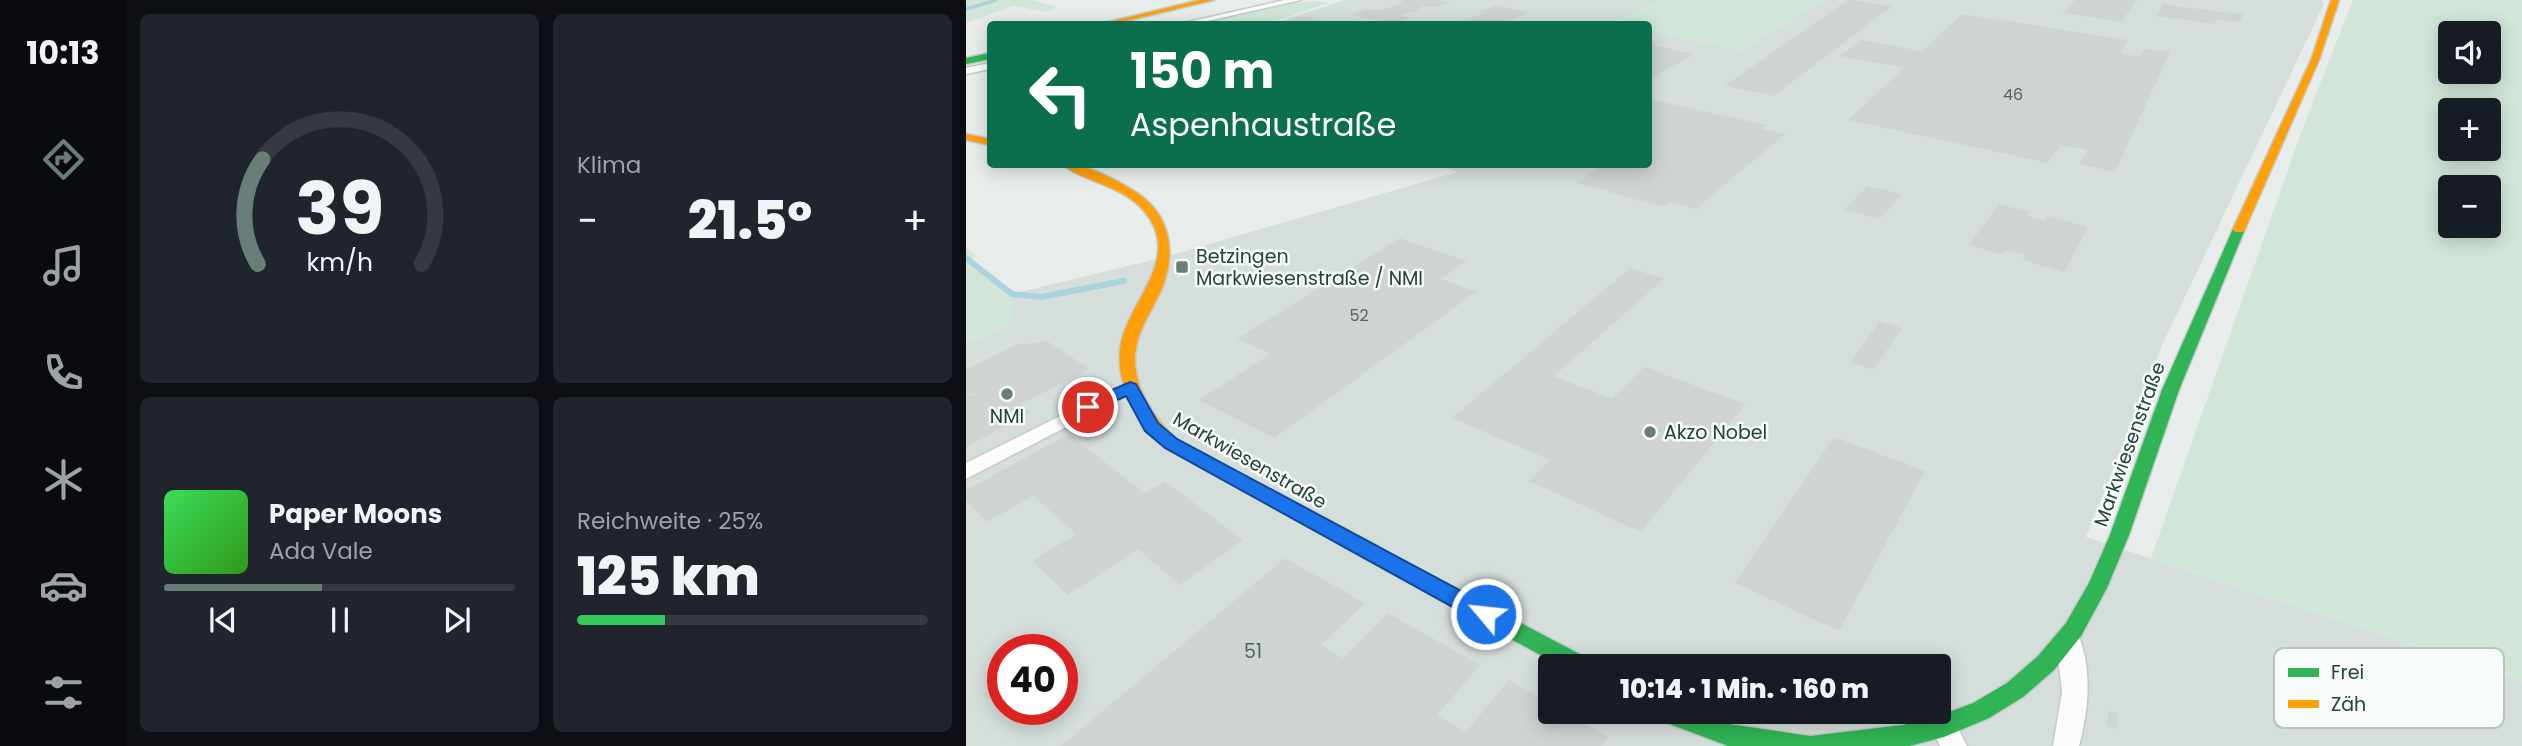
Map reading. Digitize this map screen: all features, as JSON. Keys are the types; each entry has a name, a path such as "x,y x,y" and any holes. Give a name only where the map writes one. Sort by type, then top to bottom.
{"main road":[{"path":"1117,21 1210,0"},
{"path":"1147,21 1235,0"},
{"name":"Markwiesenstraße","path":"1815,746 1949,737 1972,715 2028,681 2068,637 2098,585 2117,540 2182,360 2307,77 2332,16 2335,0"},
{"path":"966,54 987,50"},
{"path":"966,61 987,57"},
{"path":"966,137 987,141"},
{"name":"Markwiesenstraße","path":"1075,168 1132,195 1156,214 1162,226 1165,241 1161,269 1128,346 1130,387 1152,426 1171,444 1559,654"},
{"path":"1699,724 1729,735 1807,746"}],"street":[{"path":"1198,21 1297,0"},
{"path":"966,71 987,67"},
{"path":"966,472 1130,387"},
{"path":"2066,746 2072,725 2076,679 2068,637"}],"shaded area":[{"path":"1344,0 2322,0 2324,4 2164,341 2086,537 2422,648 2274,648 2274,728 2504,728 2504,675 2522,681 2522,746 966,746 966,344 1012,322 1012,294 1165,257 1457,172 1447,168 1652,168 1652,21 1281,21"}],"green space":[{"path":"966,0 1032,0 1057,7 1047,12 1013,6 966,23"},
{"path":"1659,0 1824,0 1742,51 1652,33 1652,21 1616,21"},
{"path":"2353,0 2522,0 2522,681 2504,675 2504,648 2422,648 2151,558 2302,130"},
{"path":"1295,3 1329,3 1276,21 1209,21"},
{"path":"966,247 977,256 971,261 1012,294 1012,322 966,344"}],"building":[{"path":"1398,0 1451,2 1436,7 1423,6 1416,12 1405,13 1400,15 1410,18 1402,21 1380,21 1350,15 1366,9 1382,10 1404,2"},
{"path":"1848,0 1892,6 1774,96 1724,86"},
{"path":"2075,0 2137,0 2121,22 2063,13"},
{"path":"2163,4 2243,14 2241,23 2217,19 2214,24 2156,16"},
{"path":"1495,5 1530,12 1508,21 1458,21 1486,13 1478,12"},
{"path":"1962,14 2128,40 2120,53 2141,57 2145,49 2170,52 2115,172 2080,164 2087,150 2060,145 2048,163 1848,120 1904,68 1840,56 1860,40 1922,51"},
{"path":"1302,16 1324,21 1288,21"},
{"path":"1652,45 1693,54 1655,77 1652,76"},
{"path":"1652,101 1766,125 1762,129 1785,134 1696,209 1669,202 1663,207 1577,183 1598,168 1652,168"},
{"path":"1867,186 1902,194 1880,219 1844,210"},
{"path":"1999,204 2030,212 2027,216 2044,220 2047,216 2088,227 2064,272 2022,260 2025,255 2006,250 2003,255 1969,245"},
{"path":"1400,238 1467,261 1441,279 1476,292 1275,438 1199,400 1270,354 1237,339"},
{"path":"1630,268 1664,279 1554,376 1612,399 1644,367 1746,404 1641,532 1529,481 1550,460 1452,418"},
{"path":"1880,321 1902,328 1873,370 1850,362"},
{"name":"NMI","path":"1047,341 1088,368 1087,371 1020,404 1031,412 966,447 966,397 982,392 966,395 966,369 1015,345"},
{"path":"1069,434 1144,493 1165,481 1243,540 1180,585 1138,549 1068,595 1032,561 1076,534 1033,496 987,522 966,501 966,490"},
{"path":"1834,437 1925,471 1839,631 1735,583"},
{"path":"1285,558 1365,603 1321,645 1343,658 1388,613 1480,665 1437,715 1466,732 1509,680 1538,697 1538,724 1586,724 1608,737 1602,746 1061,746"},
{"path":"2108,711 2117,713 2117,729 2107,726"}],"waterway":[{"path":"966,9 996,0"},
{"path":"966,258 1012,294 1041,297 1124,281"}],"traffic: fast":[{"path":"966,61 987,57"},
{"path":"1814,746 1903,736 1944,726 1981,710 2015,690 2046,663 2073,630 2105,571 2171,390 2239,229"},
{"path":"1371,552 1559,654"},
{"path":"1699,724 1729,735 1807,746"}],"traffic: slow":[{"path":"1117,21 1210,0"},
{"path":"2239,229 2315,60 2335,0"},
{"path":"966,137 987,141"},
{"path":"1075,168 1111,183 1147,206 1158,222 1164,240 1163,263 1128,349 1129,376 1133,389 1153,424 1171,444 1371,552"}],"place":[{"name":"Betzingen Markwiesenstraße / NMI","path":"1182,267"},
{"name":"NMI","path":"1007,394"},
{"name":"Akzo Nobel","path":"1650,432"}],"route":[{"path":"1088,407 1130,387 1152,426 1171,444 1486,614"}]}
